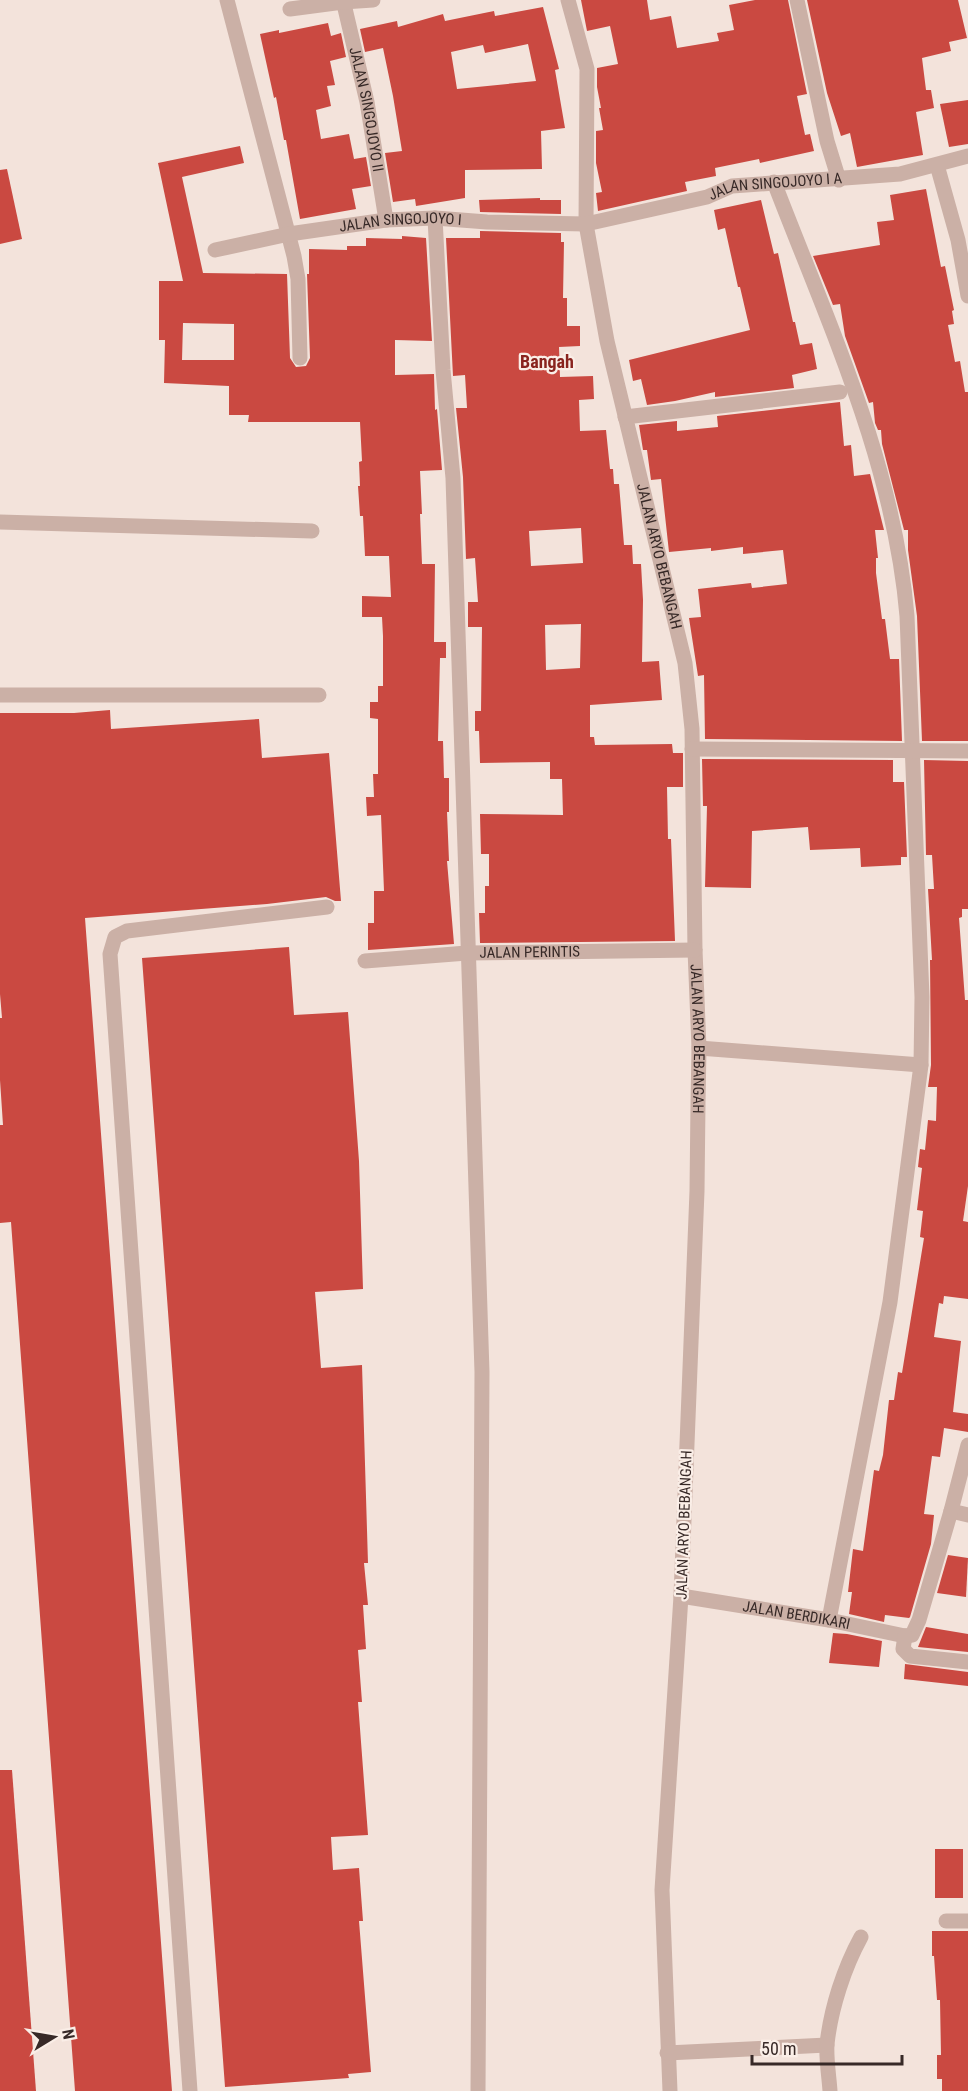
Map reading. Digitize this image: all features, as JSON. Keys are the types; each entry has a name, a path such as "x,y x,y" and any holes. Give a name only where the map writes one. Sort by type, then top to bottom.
{"street":[{"path":"227,0 289,234 298,279 300,358"},
{"path":"290,9 343,1 373,0"},
{"name":"JALAN ARYO BEBANGAH","path":"568,0 587,69 586,224 607,341 685,663 690,695 699,1048 697,1191 681,1596 662,1890 670,2091"},
{"path":"797,0 827,141 839,180"},
{"name":"JALAN SINGOJOYO II","path":"343,1 367,102 386,220"},
{"name":"JALAN SINGOJOYO I A","path":"586,224 707,197 732,186 900,174 968,156"},
{"path":"937,165 958,240 967,280 968,296"},
{"path":"774,182 856,391 880,468 900,555 904,585 922,997 921,1065 890,1302 829,1620"},
{"path":"435,218 443,370 453,478 482,1372 478,2091"},
{"name":"JALAN SINGOJOYO I","path":"215,250 289,234 386,220 435,218 487,222 586,224"},
{"path":"625,417 840,392"},
{"path":"0,522 312,531"},
{"path":"0,695 319,695"},
{"path":"692,749 968,751"},
{"path":"190,2091 110,954 115,937 127,931 327,907"},
{"name":"JALAN PERINTIS","path":"366,961 467,953 695,950"},
{"path":"699,1048 921,1065"},
{"path":"968,1445 919,1620 908,1635 903,1649 910,1656 968,1662"},
{"path":"951,1511 968,1515"},
{"name":"JALAN BERDIKARI","path":"681,1596 908,1635"},
{"path":"946,1921 968,1921"},
{"path":"830,2091 827,2045 839,1988 849,1959 861,1937"},
{"path":"667,2053 827,2045"}],"building":[{"path":"581,0 647,0 650,20 671,16 677,48 719,41 717,33 734,30 729,5 755,0 788,0 807,94 797,96 805,135 810,134 814,151 760,163 759,159 715,168 716,176 685,182 687,191 598,211 596,193 602,192 596,163 596,131 603,130 599,108 601,108 597,87 597,68 618,64 610,26 587,31"},
{"path":"807,0 958,0 967,38 949,42 951,51 922,58 926,90 931,90 934,108 916,112 923,155 857,167 850,133 841,136 827,93"},
{"path":"543,7 559,69 555,70 565,128 541,131 542,169 465,170 465,198 416,206 415,199 393,202 385,153 402,151 393,96 383,48 365,52 360,29 397,21 398,27 443,14 445,21 494,11 495,16","holes":["528,44 536,81 457,89 451,52 483,45 485,53"]},
{"path":"328,23 331,36 341,33 346,57 330,61 335,85 327,86 331,106 316,110 321,139 349,134 354,159 366,157 371,186 352,189 356,209 300,219 286,140 284,140 260,34 279,30 279,33"},
{"path":"968,100 968,144 949,147 940,104"},
{"path":"240,146 244,163 182,177 203,273 287,274 290,358 296,367 306,366 310,358 307,274 309,274 309,249 347,250 347,246 366,246 366,238 402,239 402,236 426,238 432,341 395,340 395,375 434,374 435,410 437,409 442,470 420,471 422,514 420,514 422,564 435,564 434,642 446,642 446,658 440,658 438,741 443,741 444,778 449,778 449,812 447,812 449,861 447,861 454,944 368,950 368,923 374,923 374,891 384,891 381,815 367,816 366,797 374,797 373,774 378,774 378,719 370,718 370,702 378,702 378,686 383,686 383,636 382,617 362,617 362,596 391,597 389,556 365,556 363,516 360,516 358,486 360,486 359,462 362,461 360,422 248,422 249,415 229,415 229,386 164,383 165,340 159,340 159,281 183,281 158,163","holes":["183,323 234,324 234,360 182,360"]},
{"path":"7,169 22,239 0,244 0,170"},
{"path":"926,189 941,267 945,266 954,310 952,311 954,324 948,325 955,362 960,361 965,392 968,392 968,741 922,741 917,616 908,550 908,530 904,530 882,444 881,430 878,430 875,423 873,402 869,403 845,336 840,304 833,305 813,256 880,245 877,222 894,220 890,195"},
{"path":"540,198 540,200 561,200 561,214 480,212 479,200"},
{"path":"761,200 774,254 778,253 800,345 812,343 817,369 792,375 794,388 715,397 715,392 647,405 641,379 633,381 629,360 750,330 725,228 718,230 714,210"},
{"path":"480,231 561,233 561,242 564,242 563,298 567,298 567,326 580,326 580,346 559,347 560,377 593,376 594,399 579,400 580,431 606,430 610,469 613,469 614,484 619,484 624,545 632,545 633,564 641,564 642,662 659,661 662,700 590,705 590,737 594,737 595,745 672,744 673,753 683,753 683,787 667,787 675,941 480,943 479,913 485,913 485,886 489,886 489,854 481,854 480,814 563,815 562,779 550,779 550,762 480,763 479,731 475,731 475,711 481,711 482,627 468,627 468,602 478,602 475,558 466,559 463,477 456,408 467,408 465,375 453,376 446,238 480,238","holes":["581,528 583,563 531,566 529,531","581,624 580,668 546,670 545,625"]},
{"path":"840,402 844,446 851,445 854,476 870,474 884,530 875,530 878,558 876,558 876,573 890,659 899,659 902,741 705,739 704,675 698,676 689,618 701,617 698,589 751,583 752,588 787,584 783,550 743,554 743,547 711,551 711,548 669,552 661,479 651,480 647,450 643,450 639,425 677,421 677,431 718,427 717,416"},
{"path":"110,710 111,729 259,719 262,758 329,753 341,901 326,897 267,904 85,918 172,2091 75,2091 11,1222 0,1223 0,1125 3,1125 0,1080 0,1018 2,1018 0,994 0,713 74,713"},
{"path":"702,759 893,760 893,782 904,782 907,857 901,857 901,865 861,867 860,848 810,850 808,827 752,831 751,888 705,887 707,806 703,806"},
{"path":"924,760 968,761 968,909 962,909 962,917 959,918 965,1000 968,1000 968,1186 963,1221 968,1222 968,1299 944,1296 943,1304 939,1303 934,1337 961,1341 953,1412 968,1414 968,1432 944,1428 940,1457 932,1456 924,1514 934,1515 931,1544 910,1617 885,1615 884,1622 849,1614 852,1592 848,1592 853,1549 863,1551 874,1470 879,1471 883,1455 889,1400 894,1400 898,1372 902,1373 924,1238 920,1237 923,1211 917,1210 922,1168 918,1167 920,1149 925,1150 928,1120 936,1121 937,1087 928,1087 931,1065 930,960 932,960 928,889 934,889 932,855 926,855"},
{"path":"289,947 294,1015 348,1012 359,1161 363,1289 315,1292 321,1368 362,1365 368,1563 364,1563 368,1605 363,1605 366,1649 358,1650 362,1702 358,1702 368,1835 331,1837 333,1870 359,1868 363,1921 359,1921 371,2072 348,2074 349,2078 225,2087 142,958"},
{"path":"948,1555 968,1558 966,1597 937,1593"},
{"path":"926,1627 968,1634 968,1652 918,1647"},
{"path":"833,1633 882,1641 879,1667 829,1663"},
{"path":"905,1664 968,1672 968,1686 904,1679"},
{"path":"0,1770 12,1770 36,2091 0,2091"},
{"path":"935,1849 963,1849 963,1898 935,1898"},
{"path":"932,1931 968,1931 968,2091 942,2091 942,2079 937,2079 937,2055 941,2055 940,2000 937,2000 934,1956 932,1956"}],"district":[{"name":"Bangah","path":"547,362"}]}
